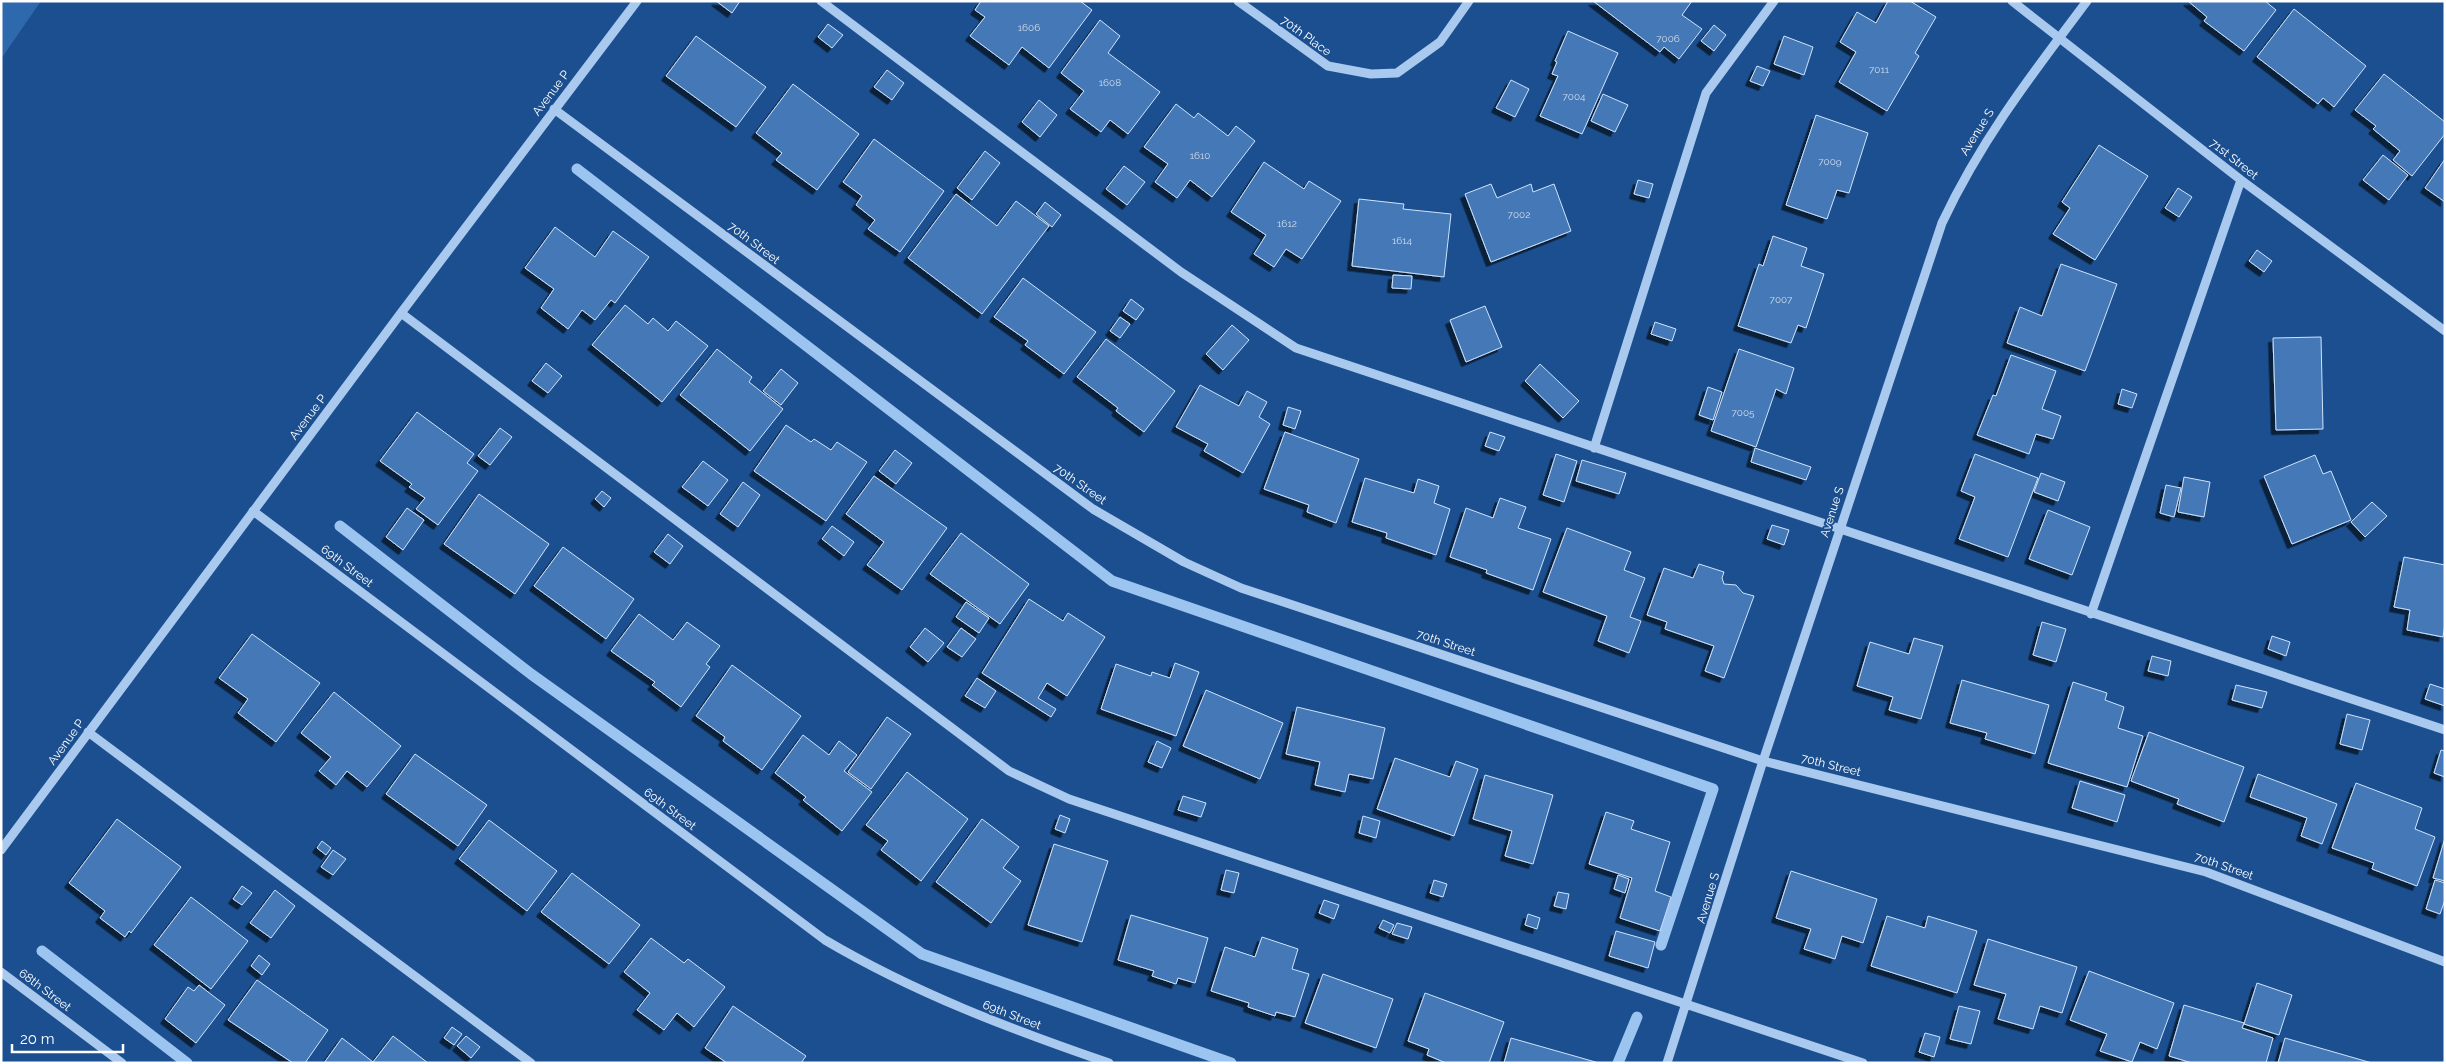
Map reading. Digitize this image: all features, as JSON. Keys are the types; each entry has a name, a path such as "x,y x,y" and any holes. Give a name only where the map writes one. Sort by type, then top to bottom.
{"street":[{"name":"Avenue P","path":"1,850 401,313 637,1"},
{"path":"821,1 1181,272 1296,348 2091,614 2445,730"},
{"name":"70th Place","path":"1238,1 1328,66 1371,74 1397,73 1440,42 1470,1"},
{"path":"1594,448 1706,93 1774,1"},
{"name":"71st Street","path":"2012,1 2241,180 2445,331"},
{"name":"Avenue S","path":"1667,1063 1839,529 1942,224 1963,179 2000,119 2087,1"},
{"name":"70th Street","path":"554,109 1035,468 1093,509 1184,562 1241,588 1763,761 2206,872 2445,962"},
{"path":"2091,614 2241,180"},
{"path":"401,313 1009,771 1068,799 1863,1063"},
{"name":"69th Street","path":"253,511 825,940 872,968 942,1002 1015,1031 1109,1063"},
{"path":"88,732 531,1063"},
{"name":"68th Street","path":"1,972 122,1063"}],"shaded area":[{"path":"1,1 41,1 1,59"}],"building":[{"path":"716,1 740,1 732,13"},
{"path":"981,1 1080,1 1092,10 1049,68 1022,47 1009,65 970,36 985,17 975,10"},
{"path":"1593,1 1692,1 1682,15 1702,29 1679,59 1664,47 1660,52"},
{"path":"1888,1 1910,1 1936,17 1915,53 1919,56 1887,111 1839,82 1856,52 1840,42 1857,12 1876,23"},
{"path":"2188,1 2265,1 2276,10 2244,51 2204,21 2207,17"},
{"path":"2294,9 2366,66 2334,107 2323,98 2318,104 2257,57"},
{"path":"1100,20 1120,36 1108,53 1160,92 1128,134 1110,120 1101,132 1070,109 1084,91 1061,73"},
{"path":"828,24 843,35 832,48 818,37"},
{"path":"1714,25 1726,35 1714,51 1701,41"},
{"path":"1568,31 1618,53 1582,134 1540,116 1558,76 1552,74 1557,62 1555,61"},
{"path":"696,36 766,87 736,127 666,76"},
{"path":"1784,36 1813,47 1804,75 1774,64"},
{"path":"1757,66 1770,71 1763,86 1750,81"},
{"path":"887,70 904,83 892,100 874,87"},
{"path":"2384,74 2445,122 2445,134 2412,176 2393,160 2400,151 2373,129 2376,126 2355,110"},
{"path":"1511,80 1529,89 1515,117 1496,108"},
{"path":"793,84 859,134 817,190 776,160 782,153 756,133"},
{"path":"1603,94 1628,105 1615,132 1591,121"},
{"path":"1039,100 1057,115 1040,137 1022,122"},
{"path":"1176,104 1194,118 1198,113 1228,136 1236,126 1255,141 1212,197 1190,180 1177,198 1155,182 1168,164 1144,147"},
{"path":"1816,115 1868,133 1849,193 1837,190 1827,219 1786,205"},
{"path":"874,139 944,191 900,252 868,229 875,220 856,205 862,196 843,182"},
{"path":"2099,145 2148,176 2095,260 2053,234 2070,208 2062,202"},
{"path":"985,151 1000,163 972,200 957,188"},
{"path":"2383,155 2408,175 2389,200 2363,180"},
{"path":"2445,159 2445,202 2425,188"},
{"path":"1264,162 1304,189 1309,181 1341,201 1302,259 1286,249 1274,267 1254,254 1266,235 1231,212"},
{"path":"1124,166 1145,182 1127,205 1106,189"},
{"path":"1638,180 1653,184 1649,198 1634,194"},
{"path":"1491,184 1497,198 1531,184 1533,192 1554,184 1571,231 1491,262 1465,194"},
{"path":"2178,188 2192,197 2179,217 2165,208"},
{"path":"956,194 997,226 1016,201 1049,226 982,314 908,258"},
{"path":"1359,199 1404,204 1403,209 1451,214 1444,277 1352,266"},
{"path":"1045,202 1061,215 1052,227 1036,214"},
{"path":"555,227 595,257 613,231 649,257 615,303 611,300 595,320 582,310 568,329 541,308 554,289 525,268"},
{"path":"1773,236 1807,248 1801,266 1824,274 1806,328 1798,325 1791,343 1738,326 1759,264 1763,266"},
{"path":"2257,250 2272,261 2264,272 2249,261"},
{"path":"2061,264 2117,284 2085,371 2007,343 2020,307 2042,316"},
{"path":"1393,275 1412,276 1411,289 1392,288"},
{"path":"1023,278 1096,332 1064,374 1025,345 1028,341 994,317"},
{"path":"1131,299 1144,309 1136,320 1123,311"},
{"path":"625,305 648,324 653,318 668,331 676,321 708,346 662,402 592,345"},
{"path":"1485,306 1502,347 1466,362 1450,320"},
{"path":"1120,317 1130,324 1120,338 1110,331"},
{"path":"1655,322 1676,329 1672,341 1651,334"},
{"path":"1232,325 1249,340 1223,370 1206,354"},
{"path":"2321,337 2323,429 2276,430 2273,338"},
{"path":"1106,339 1175,391 1144,432 1116,411 1118,408 1077,377"},
{"path":"717,349 752,377 749,382 783,409 750,451 680,395"},
{"path":"1739,349 1794,368 1786,394 1776,389 1756,447 1711,431"},
{"path":"2011,355 2056,371 2042,409 2061,416 2053,439 2036,434 2029,454 1977,435 1993,395 1996,396"},
{"path":"546,363 562,376 548,393 532,381"},
{"path":"1540,364 1579,401 1563,418 1525,381"},
{"path":"781,369 798,383 781,405 763,391"},
{"path":"1200,385 1239,406 1247,391 1267,402 1259,417 1270,424 1243,473 1204,451 1208,444 1176,427"},
{"path":"1708,387 1722,392 1713,420 1699,415"},
{"path":"2122,389 2137,394 2132,408 2118,404"},
{"path":"1288,407 1301,411 1295,429 1283,425"},
{"path":"417,412 474,454 467,463 478,471 438,525 416,509 425,498 409,487 412,484 380,461"},
{"path":"786,425 811,442 814,439 831,450 837,442 867,462 826,521 754,471"},
{"path":"500,428 512,437 490,465 478,456"},
{"path":"1285,432 1359,459 1336,523 1307,512 1309,505 1264,489"},
{"path":"1490,432 1505,437 1499,451 1485,446"},
{"path":"1755,448 1811,467 1806,480 1751,462"},
{"path":"895,450 912,463 896,484 879,471"},
{"path":"1556,454 1577,461 1564,502 1543,495"},
{"path":"1975,454 2038,478 2008,557 1959,539 1975,497 1961,491"},
{"path":"2315,455 2323,474 2331,471 2351,520 2292,544 2264,476"},
{"path":"1582,460 1626,473 1619,494 1576,481"},
{"path":"703,461 728,480 708,506 682,487"},
{"path":"2041,473 2065,482 2058,501 2034,492"},
{"path":"874,476 947,528 902,590 867,565 884,542 846,514"},
{"path":"2184,477 2210,482 2204,517 2178,512"},
{"path":"1365,478 1414,493 1418,479 1439,486 1434,503 1450,509 1436,555 1386,538 1387,533 1352,522"},
{"path":"743,482 760,495 738,527 720,514"},
{"path":"2166,485 2181,488 2174,517 2160,513"},
{"path":"602,491 611,498 604,507 595,499"},
{"path":"479,494 549,544 515,594 444,544"},
{"path":"1500,498 1526,507 1518,528 1551,539 1533,590 1486,573 1487,570 1450,557 1466,508 1493,518"},
{"path":"2372,502 2387,516 2365,537 2351,522"},
{"path":"407,508 424,520 403,550 386,537"},
{"path":"2048,510 2090,527 2072,575 2029,559"},
{"path":"1772,525 1789,530 1784,545 1767,539"},
{"path":"832,526 854,542 844,556 822,539"},
{"path":"1567,528 1631,552 1624,570 1645,578 1630,617 1641,621 1629,653 1598,641 1607,616 1543,592"},
{"path":"961,533 1029,584 1000,624 930,574"},
{"path":"668,534 683,546 670,564 654,552"},
{"path":"563,547 634,599 606,639 534,586"},
{"path":"2404,557 2445,565 2445,624 2443,637 2407,630 2410,610 2394,607"},
{"path":"1699,564 1724,572 1722,578 1724,584 1736,585 1743,593 1754,596 1724,678 1705,671 1714,646 1665,629 1667,622 1647,615 1664,568 1693,578"},
{"path":"1029,599 1063,621 1068,613 1105,637 1067,696 1047,683 1038,698 1056,709 1051,717 982,673"},
{"path":"966,602 989,618 979,633 956,617"},
{"path":"639,614 673,640 687,622 720,646 706,664 710,667 681,707 652,685 655,682 611,651"},
{"path":"2042,622 2066,629 2056,662 2033,655"},
{"path":"925,628 944,643 928,662 910,647"},
{"path":"961,628 976,639 962,657 947,647"},
{"path":"252,634 320,683 276,742 238,713 248,699 219,678"},
{"path":"2272,636 2290,642 2286,656 2268,649"},
{"path":"1914,638 1943,646 1921,719 1889,710 1893,697 1857,686 1870,642 1909,654"},
{"path":"2152,656 2171,661 2168,676 2148,671"},
{"path":"1175,663 1199,672 1176,736 1101,709 1116,664 1151,676 1152,672 1170,678"},
{"path":"732,665 801,716 762,770 723,741 725,737 696,716"},
{"path":"977,678 996,691 985,708 965,696"},
{"path":"1962,680 2049,705 2035,754 1985,739 1987,733 1950,723"},
{"path":"2073,682 2107,693 2105,700 2124,707 2118,728 2143,736 2127,787 2048,763"},
{"path":"2430,684 2445,689 2445,706 2425,699"},
{"path":"2236,685 2267,692 2262,708 2232,700"},
{"path":"1206,690 1283,723 1260,779 1183,746"},
{"path":"334,692 401,746 367,787 347,771 336,785 319,771 331,757 301,733"},
{"path":"1297,707 1385,728 1373,779 1349,774 1345,792 1315,785 1320,762 1286,754"},
{"path":"2347,714 2370,720 2362,750 2340,744"},
{"path":"887,717 911,734 871,789 848,772"},
{"path":"2149,732 2244,767 2224,822 2177,804 2179,799 2131,781"},
{"path":"803,735 829,755 839,741 857,755 844,771 872,792 842,831 803,800 806,797 775,773"},
{"path":"1157,741 1171,748 1162,768 1148,762"},
{"path":"2441,750 2445,751 2445,777 2434,773"},
{"path":"415,754 487,805 458,846 386,794"},
{"path":"1395,758 1450,777 1456,761 1478,769 1454,836 1377,809"},
{"path":"907,772 968,819 921,881 881,850 888,841 866,825"},
{"path":"2258,774 2337,804 2322,844 2301,836 2307,818 2250,797"},
{"path":"1485,775 1553,795 1533,864 1505,856 1512,831 1473,819"},
{"path":"2080,781 2125,795 2117,822 2072,808"},
{"path":"2356,783 2422,808 2415,829 2435,837 2417,886 2372,869 2374,863 2332,848"},
{"path":"1183,796 1206,803 1201,817 1178,810"},
{"path":"1606,812 1634,821 1631,829 1670,842 1655,891 1671,897 1660,931 1620,918 1632,878 1589,864"},
{"path":"1060,815 1070,819 1065,833 1055,829"},
{"path":"1363,816 1380,821 1376,838 1359,833"},
{"path":"117,819 181,867 131,933 129,931 125,937 100,918 105,911 69,883"},
{"path":"982,819 1019,847 1003,868 1021,881 991,923 936,882"},
{"path":"489,820 557,871 527,911 459,859"},
{"path":"2445,838 2445,881 2433,878"},
{"path":"322,841 331,848 326,855 317,848"},
{"path":"1054,844 1108,861 1082,942 1028,925"},
{"path":"333,850 346,859 333,875 321,867"},
{"path":"1226,870 1239,873 1234,893 1221,890"},
{"path":"1791,871 1877,899 1863,943 1842,936 1835,959 1804,949 1811,929 1776,918"},
{"path":"572,873 640,925 609,964 541,912"},
{"path":"1618,875 1629,879 1625,893 1614,889"},
{"path":"1434,880 1447,884 1443,897 1430,893"},
{"path":"2435,880 2445,883 2445,900 2440,914 2426,909"},
{"path":"242,886 252,893 242,905 233,899"},
{"path":"275,890 295,906 271,938 250,923"},
{"path":"1558,892 1569,894 1566,909 1554,906"},
{"path":"191,897 248,941 211,989 154,945"},
{"path":"1324,900 1339,905 1334,919 1319,913"},
{"path":"1528,914 1540,918 1537,929 1525,925"},
{"path":"1131,915 1208,938 1195,983 1178,978 1176,984 1152,976 1154,971 1118,960"},
{"path":"1887,916 1925,928 1928,916 1977,931 1957,993 1871,966"},
{"path":"1383,920 1394,925 1390,933 1379,928"},
{"path":"1397,923 1412,927 1408,939 1392,934"},
{"path":"1616,931 1655,942 1648,968 1609,956"},
{"path":"1262,937 1298,949 1292,969 1309,974 1295,1017 1276,1012 1275,1016 1248,1007 1249,1003 1211,991 1225,947 1255,957"},
{"path":"651,938 684,963 688,959 725,987 694,1027 677,1013 664,1030 637,1010 650,993 624,972"},
{"path":"1988,939 2077,967 2062,1013 2040,1006 2033,1029 1998,1019 2006,994 1974,985"},
{"path":"259,955 270,964 262,975 251,966"},
{"path":"2089,971 2174,1003 2157,1049 2140,1042 2132,1062 2100,1051 2107,1034 2070,1020"},
{"path":"1323,974 1393,999 1376,1048 1305,1023"},
{"path":"257,980 328,1030 305,1063 293,1063 228,1020"},
{"path":"2257,983 2292,995 2279,1035 2244,1024"},
{"path":"199,985 225,1005 196,1043 165,1019 188,987 194,991"},
{"path":"1425,993 1504,1022 1489,1063 1446,1063 1427,1055 1429,1049 1408,1041"},
{"path":"2184,1005 2244,1023 2242,1028 2273,1038 2266,1063 2192,1063 2169,1056"},
{"path":"733,1006 806,1056 801,1063 727,1063 705,1048"},
{"path":"1959,1006 1980,1011 1971,1044 1950,1039"},
{"path":"452,1027 462,1034 454,1045 444,1038"},
{"path":"1925,1033 1940,1037 1934,1057 1919,1052"},
{"path":"393,1036 428,1063 324,1063 342,1038 373,1062"},
{"path":"466,1036 480,1047 471,1058 457,1046"},
{"path":"1511,1038 1599,1063 1504,1063"},
{"path":"2285,1038 2372,1063 2278,1063"}],"waterway":[{"path":"577,169 1112,581 1713,789 1661,945"},
{"path":"340,526 531,674 922,954 1231,1063"},
{"path":"42,951 187,1063"},
{"path":"1618,1063 1637,1017"}]}
